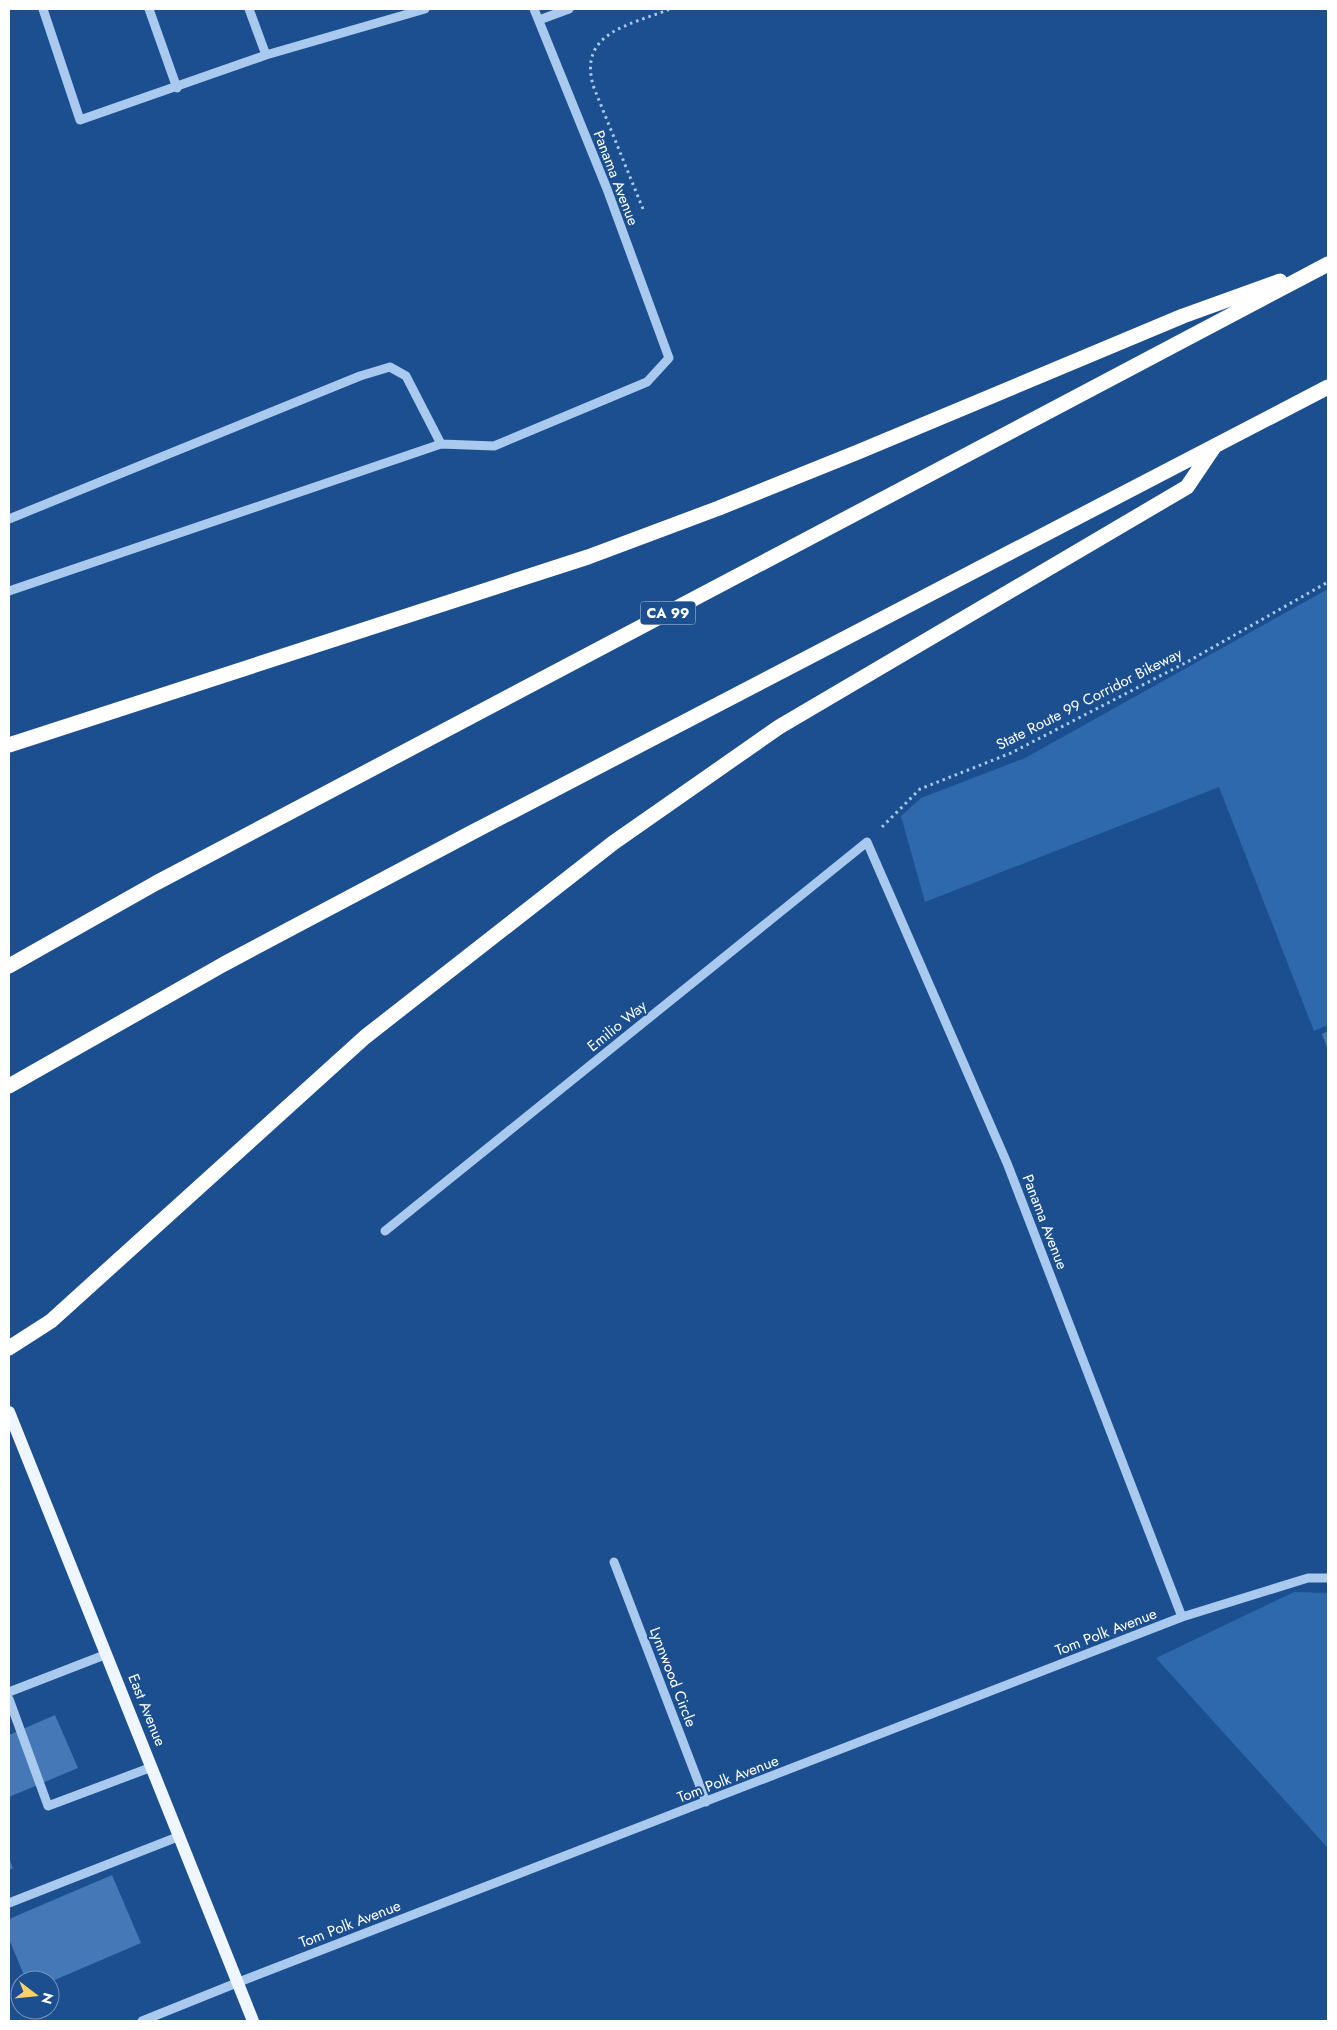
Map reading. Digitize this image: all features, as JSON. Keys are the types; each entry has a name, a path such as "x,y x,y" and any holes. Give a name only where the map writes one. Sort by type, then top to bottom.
{"highway":[{"path":"9,745 588,557 719,508 858,452 1183,316 1328,264"},
{"name":"CA 99","path":"9,966 156,883 1328,264"},
{"path":"9,1086 224,964 451,843 1328,387"},
{"path":"9,1348 51,1321 364,1037 613,843 780,727 1187,487 1214,447"}],"main road":[{"name":"East Avenue","path":"9,1412 239,1982 253,2021"}],"street":[{"path":"43,9 80,120 177,88 266,55 425,9"},
{"path":"149,9 177,88"},
{"path":"249,9 266,55"},
{"name":"Panama Avenue","path":"441,444 494,446 647,382 669,358 607,189 534,9"},
{"path":"539,20 569,9"},
{"path":"9,519 360,376 390,367 406,376 441,444 9,591"},
{"name":"Panama Avenue","path":"867,842 1007,1163 1182,1617"},
{"name":"Emilio Way","path":"384,1231 867,842"},
{"name":"Lynnwood Circle","path":"614,1562 706,1802"},
{"name":"Tom Polk Avenue","path":"142,2021 1182,1617 1308,1578 1328,1578"},
{"path":"9,1692 107,1654"},
{"path":"9,1699 48,1806 152,1767"},
{"path":"9,1903 180,1836"}],"path":[{"path":"643,209 594,88 591,78 590,59 593,51 605,37 670,9"},
{"name":"State Route 99 Corridor Bikeway","path":"867,842 920,789 1011,753 1187,662 1328,582"}],"shaded area":[{"path":"1328,589 1328,1025 1314,1031 1219,787 925,902 901,816 921,798 1025,758"},
{"path":"1294,1592 1328,1593 1327,1847 1156,1658"}],"building":[{"path":"1328,1031 1328,1050 1322,1034"},
{"path":"55,1715 78,1768 9,1797 9,1735"},
{"path":"9,1858 13,1868 9,1870"},
{"path":"112,1875 141,1943 60,1978 60,1970 22,1970 9,1939 9,1919"}]}
